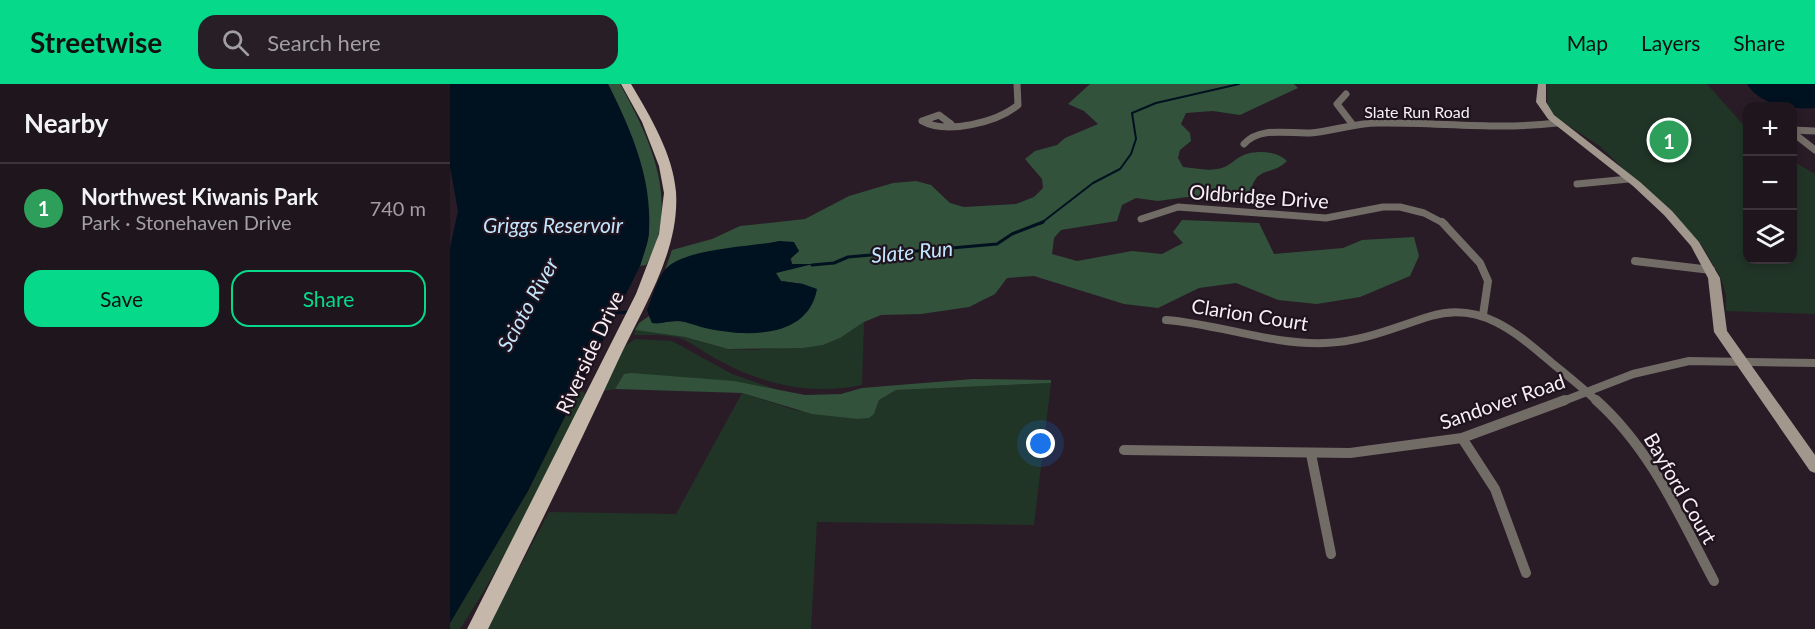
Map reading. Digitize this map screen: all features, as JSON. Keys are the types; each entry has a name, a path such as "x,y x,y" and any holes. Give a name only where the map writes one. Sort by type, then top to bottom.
{"main road":[{"name":"Riverside Drive","path":"477,629 551,484 633,313 667,232 670,192 660,153 626,84"}],"street":[{"path":"951,124 993,119 1012,112 1019,102 1017,84"},
{"path":"1542,84 1541,102 1557,123 1594,148 1684,230 1711,270 1718,290 1718,325 1739,360 1815,467"},
{"path":"1346,94 1339,99 1337,104 1353,125"},
{"name":"Slate Run Road","path":"1244,144 1249,137 1259,134 1310,133 1353,125 1531,126 1557,123"},
{"path":"1797,131 1815,130"},
{"path":"1797,135 1815,150"},
{"path":"1577,184 1629,179"},
{"name":"Oldbridge Drive","path":"1141,219 1178,207 1287,213 1326,218 1383,207 1412,209 1444,223 1480,263 1488,280 1483,315"},
{"path":"1635,261 1711,270"},
{"name":"Clarion Court","path":"1166,320 1197,322 1266,339 1321,343 1368,338 1447,312 1483,315 1510,327 1586,391"},
{"name":"Sandover Road","path":"1124,450 1350,453 1462,438 1633,374 1689,361 1815,363"},
{"name":"Bayford Court","path":"1586,391 1619,422 1649,462 1714,581"},
{"path":"1462,438 1495,489 1526,573"},
{"path":"1311,454 1331,554"}],"green space":[{"path":"608,84 620,84 642,127 658,173 661,219 656,242 646,265 640,266 649,230 646,191 632,137"},
{"path":"1090,84 1294,84 1298,88 1240,115 1213,111 1186,113 1181,124 1190,133 1191,141 1180,150 1178,158 1183,167 1209,170 1223,168 1243,155 1256,152 1277,155 1287,161 1261,174 1256,178 1250,193 1229,203 1187,197 1158,201 1136,198 1122,205 1117,221 1061,230 1054,238 1052,254 1077,261 1132,251 1162,254 1183,243 1173,232 1182,220 1259,223 1274,254 1343,248 1362,240 1414,237 1419,256 1410,276 1360,297 1317,304 1278,300 1236,283 1199,288 1158,308 1124,304 1034,276 1007,278 995,294 969,307 921,314 881,315 864,322 840,338 823,345 803,348 728,349 685,337 635,330 639,323 649,316 652,323 681,321 739,333 803,284 781,281 775,273 810,264 792,264 791,258 799,251 780,241 678,262 665,270 672,250 712,239 740,226 805,219 849,196 893,183 916,181 931,185 950,203 964,207 1016,204 1034,197 1043,188 1042,179 1025,159 1035,151 1057,145 1065,138 1098,124 1084,111 1068,104"},
{"path":"1547,84 1707,84 1743,124 1743,264 1797,264 1797,163 1815,174 1815,314 1726,311 1726,295 1721,278 1701,244 1601,147 1557,118 1547,106"},
{"path":"864,322 862,385 843,388 805,388 769,381 733,368 680,338 663,335 634,335 635,330 684,337 728,349 753,350 823,345 840,338"},
{"path":"635,339 672,341 732,374 778,390 624,374 615,389 603,391 625,346"},
{"path":"624,374 734,381 805,395 841,394 862,388 973,379 1051,380 1051,383 896,390 879,400 874,414 869,418 858,419 812,414 742,393 615,389"},
{"path":"1051,383 1034,525 817,522 811,629 487,629 549,512 676,514 742,393 795,410 858,419 869,418 874,413 879,400 896,390"},
{"path":"583,391 585,395 495,572 460,629 450,629 450,623 528,491 575,394"}],"water":[{"name":"Griggs Reservoir","path":"450,84 608,84 625,119 638,154 647,191 649,230 640,266 528,491 450,623 450,248 458,211 450,167"},
{"path":"1747,84 1815,84 1815,108 1797,108 1797,102 1769,102"},
{"path":"780,241 794,242 799,251 790,259 792,264 813,264 776,273 781,281 803,284 817,289 811,306 801,318 787,327 771,331 735,333 679,321 652,323 647,310 661,275 672,263 700,253"}],"waterway":[{"name":"Slate Run","path":"1042,222 1093,183 1120,169 1131,154 1136,139 1132,113 1156,103 1239,84"},
{"name":"Slate Run","path":"812,265 834,263 848,257 997,244 1012,234 1042,222"},
{"name":"Slate Run","path":"615,313 629,312"}],"place":[{"name":"Northwest Kiwanis Park","path":"1669,140"}],"water label":[{"name":"Scioto River","path":"527,304"}]}
